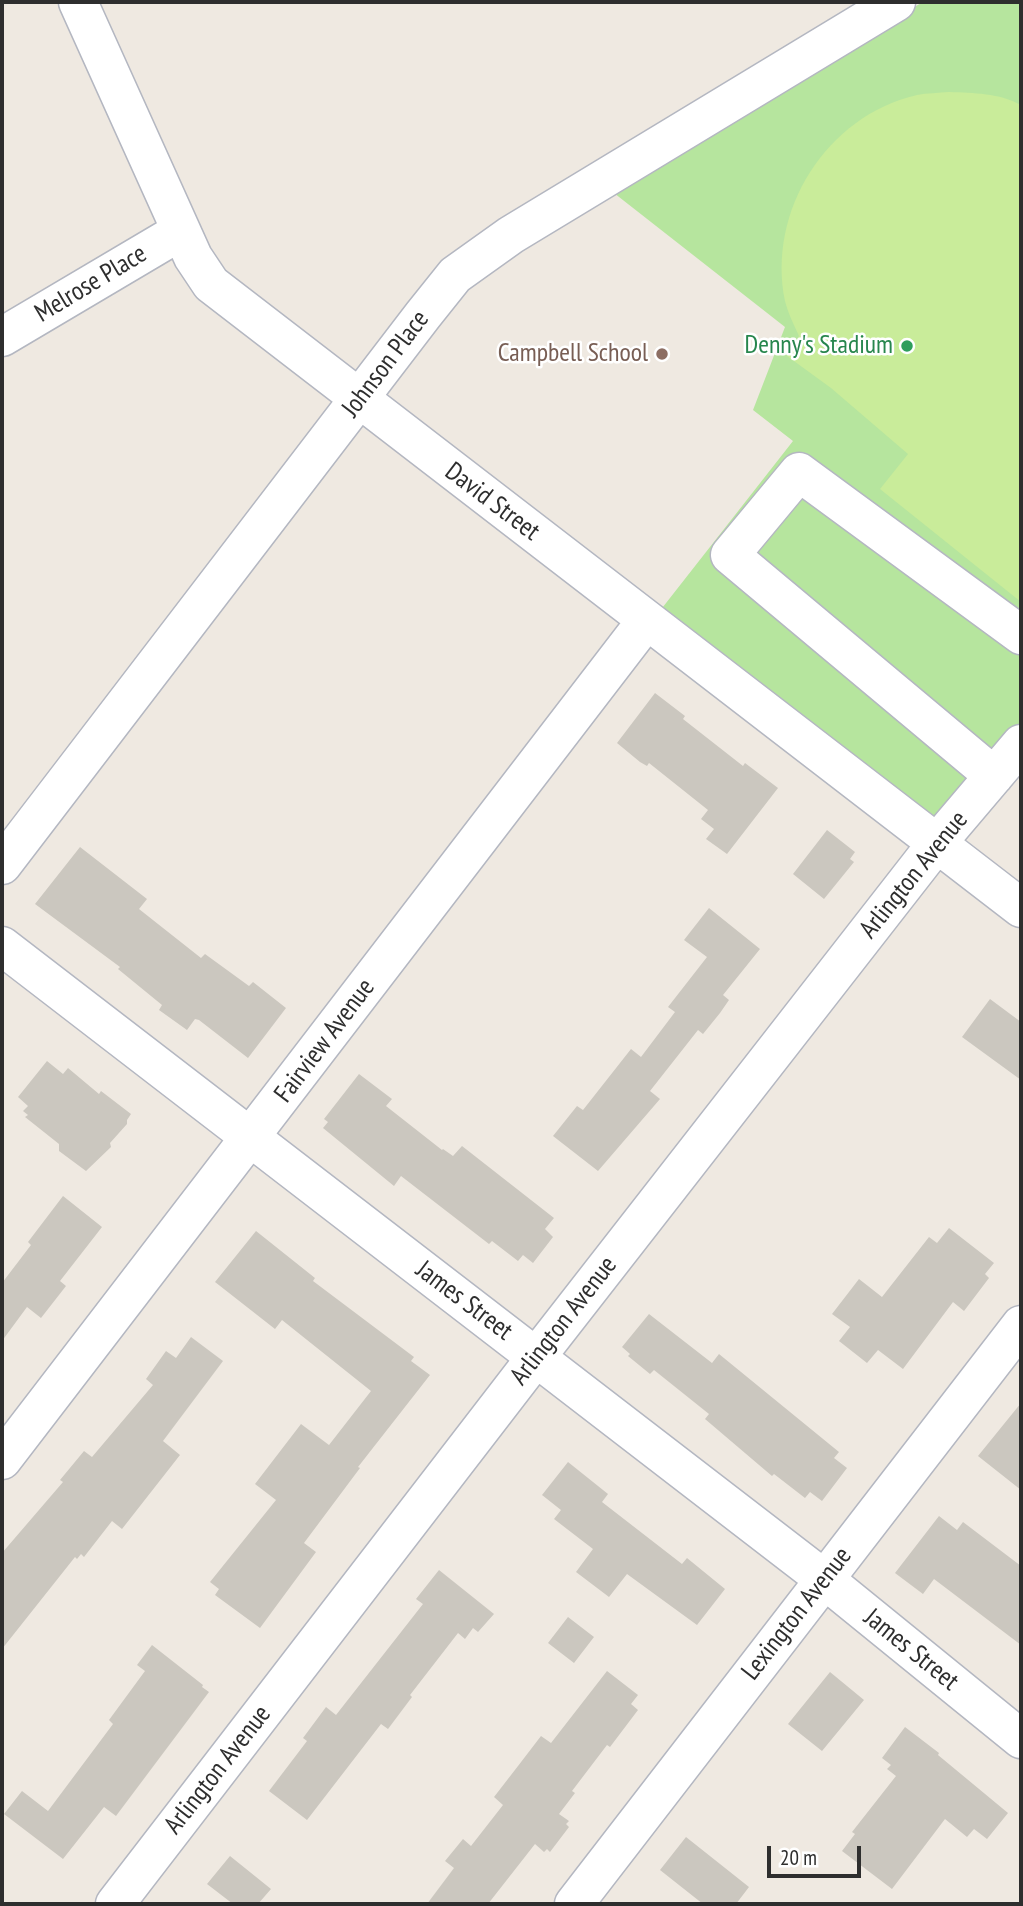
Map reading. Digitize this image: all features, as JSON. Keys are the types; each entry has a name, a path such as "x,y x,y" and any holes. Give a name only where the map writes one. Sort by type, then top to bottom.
{"street":[{"name":"David Street","path":"78,2 193,257 211,284 1021,908"},
{"name":"Johnson Place","path":"2,865 455,275 477,258 896,2"},
{"name":"Melrose Place","path":"2,337 181,230"},
{"path":"994,776 730,555 799,472 1021,635"},
{"name":"Fairview Avenue","path":"2,1460 646,621"},
{"name":"Arlington Avenue","path":"115,1904 937,843 1021,744"},
{"name":"James Street","path":"2,946 824,1579 1021,1739"},
{"name":"Lexington Avenue","path":"574,1904 1021,1325"}],"green space":[{"path":"923,2 1021,2 1021,772 963,841 659,612 793,441 753,410 785,327 605,186"},
{"name":"Denny's Stadium","path":"949,92 995,96 1021,105 1021,602 880,489 908,454 831,388 787,356 799,336 785,301 782,267 785,234 795,202 810,172 830,146 855,123 884,106 917,95"}],"building":[{"path":"655,693 685,716 683,719 743,766 745,763 778,788 727,854 706,839 714,829 701,819 708,810 649,763 647,766 640,762 617,743"},
{"path":"827,830 855,852 850,859 854,862 824,899 793,874"},
{"path":"80,847 147,899 139,909 201,958 205,954 249,986 253,982 286,1008 248,1058 199,1020 195,1019 187,1030 159,1010 162,1005 118,969 120,967 35,904"},
{"path":"709,908 760,949 723,995 729,1000 720,1013 703,1034 698,1030 650,1091 660,1099 598,1171 553,1136 577,1106 583,1110 631,1049 641,1057 675,1012 668,1007 707,957 684,940"},
{"path":"990,999 1021,1022 1021,1080 962,1037"},
{"path":"47,1061 63,1074 68,1068 99,1094 101,1091 131,1114 127,1124 110,1143 111,1147 86,1171 59,1151 59,1144 25,1117 28,1115 23,1111 28,1106 18,1097"},
{"path":"359,1074 392,1099 386,1106 442,1150 453,1156 462,1146 554,1218 545,1229 553,1237 533,1263 523,1255 518,1261 492,1241 489,1244 401,1176 394,1186 323,1128 328,1122 324,1119"},
{"path":"63,1196 102,1227 60,1281 66,1286 41,1318 27,1307 2,1341 2,1283 31,1245 28,1242"},
{"path":"949,1228 994,1263 985,1274 989,1278 964,1311 953,1302 903,1369 878,1350 867,1363 839,1341 850,1327 832,1314 859,1279 882,1297 929,1237 937,1243"},
{"path":"256,1231 315,1278 313,1281 414,1357 411,1361 430,1375 358,1467 360,1468 304,1543 316,1552 260,1628 215,1595 219,1589 210,1582 276,1500 255,1484 301,1424 329,1445 371,1391 282,1320 275,1329 215,1282"},
{"path":"649,1314 712,1363 719,1354 839,1452 834,1458 847,1468 822,1501 810,1492 805,1498 774,1474 772,1476 705,1419 709,1414 654,1370 650,1374 628,1356 630,1354 622,1347"},
{"path":"191,1337 223,1361 163,1441 180,1455 122,1529 112,1521 84,1557 81,1554 77,1559 75,1557 2,1649 2,1553 63,1482 60,1480 84,1451 92,1457 153,1385 146,1379 166,1351 176,1358"},
{"path":"1021,1403 1021,1490 978,1456"},
{"path":"568,1462 608,1494 602,1502 682,1564 687,1558 725,1589 697,1625 627,1574 609,1597 576,1572 593,1549 554,1519 561,1510 542,1495"},
{"path":"939,1516 957,1530 963,1522 1021,1566 1021,1645 934,1579 923,1594 895,1573"},
{"path":"439,1570 494,1614 478,1632 473,1628 465,1639 458,1633 410,1695 412,1697 388,1729 381,1724 307,1820 269,1791 307,1741 303,1738 326,1707 336,1715 423,1604 416,1599"},
{"path":"568,1617 594,1637 574,1663 548,1643"},
{"path":"152,1645 209,1692 116,1816 104,1807 63,1859 4,1814 22,1791 48,1811 113,1724 109,1720 145,1671 137,1665"},
{"path":"607,1671 638,1695 631,1704 638,1710 572,1791 575,1793 559,1814 569,1821 566,1824 569,1827 550,1852 547,1849 544,1852 535,1844 488,1904 427,1904 454,1868 445,1861 463,1839 471,1846 503,1805 494,1797 541,1736 551,1743"},
{"path":"830,1672 864,1700 822,1751 788,1724"},
{"path":"905,1727 1008,1813 987,1839 974,1829 967,1837 945,1819 892,1889 842,1851 855,1834 852,1832 896,1776 887,1769 891,1765 882,1758"},
{"path":"686,1837 749,1887 736,1904 703,1904 660,1870"},
{"path":"230,1856 271,1889 258,1904 233,1904 207,1884"}],"place":[{"name":"Denny's Stadium","path":"907,346"},
{"name":"Campbell School","path":"662,354"}]}
